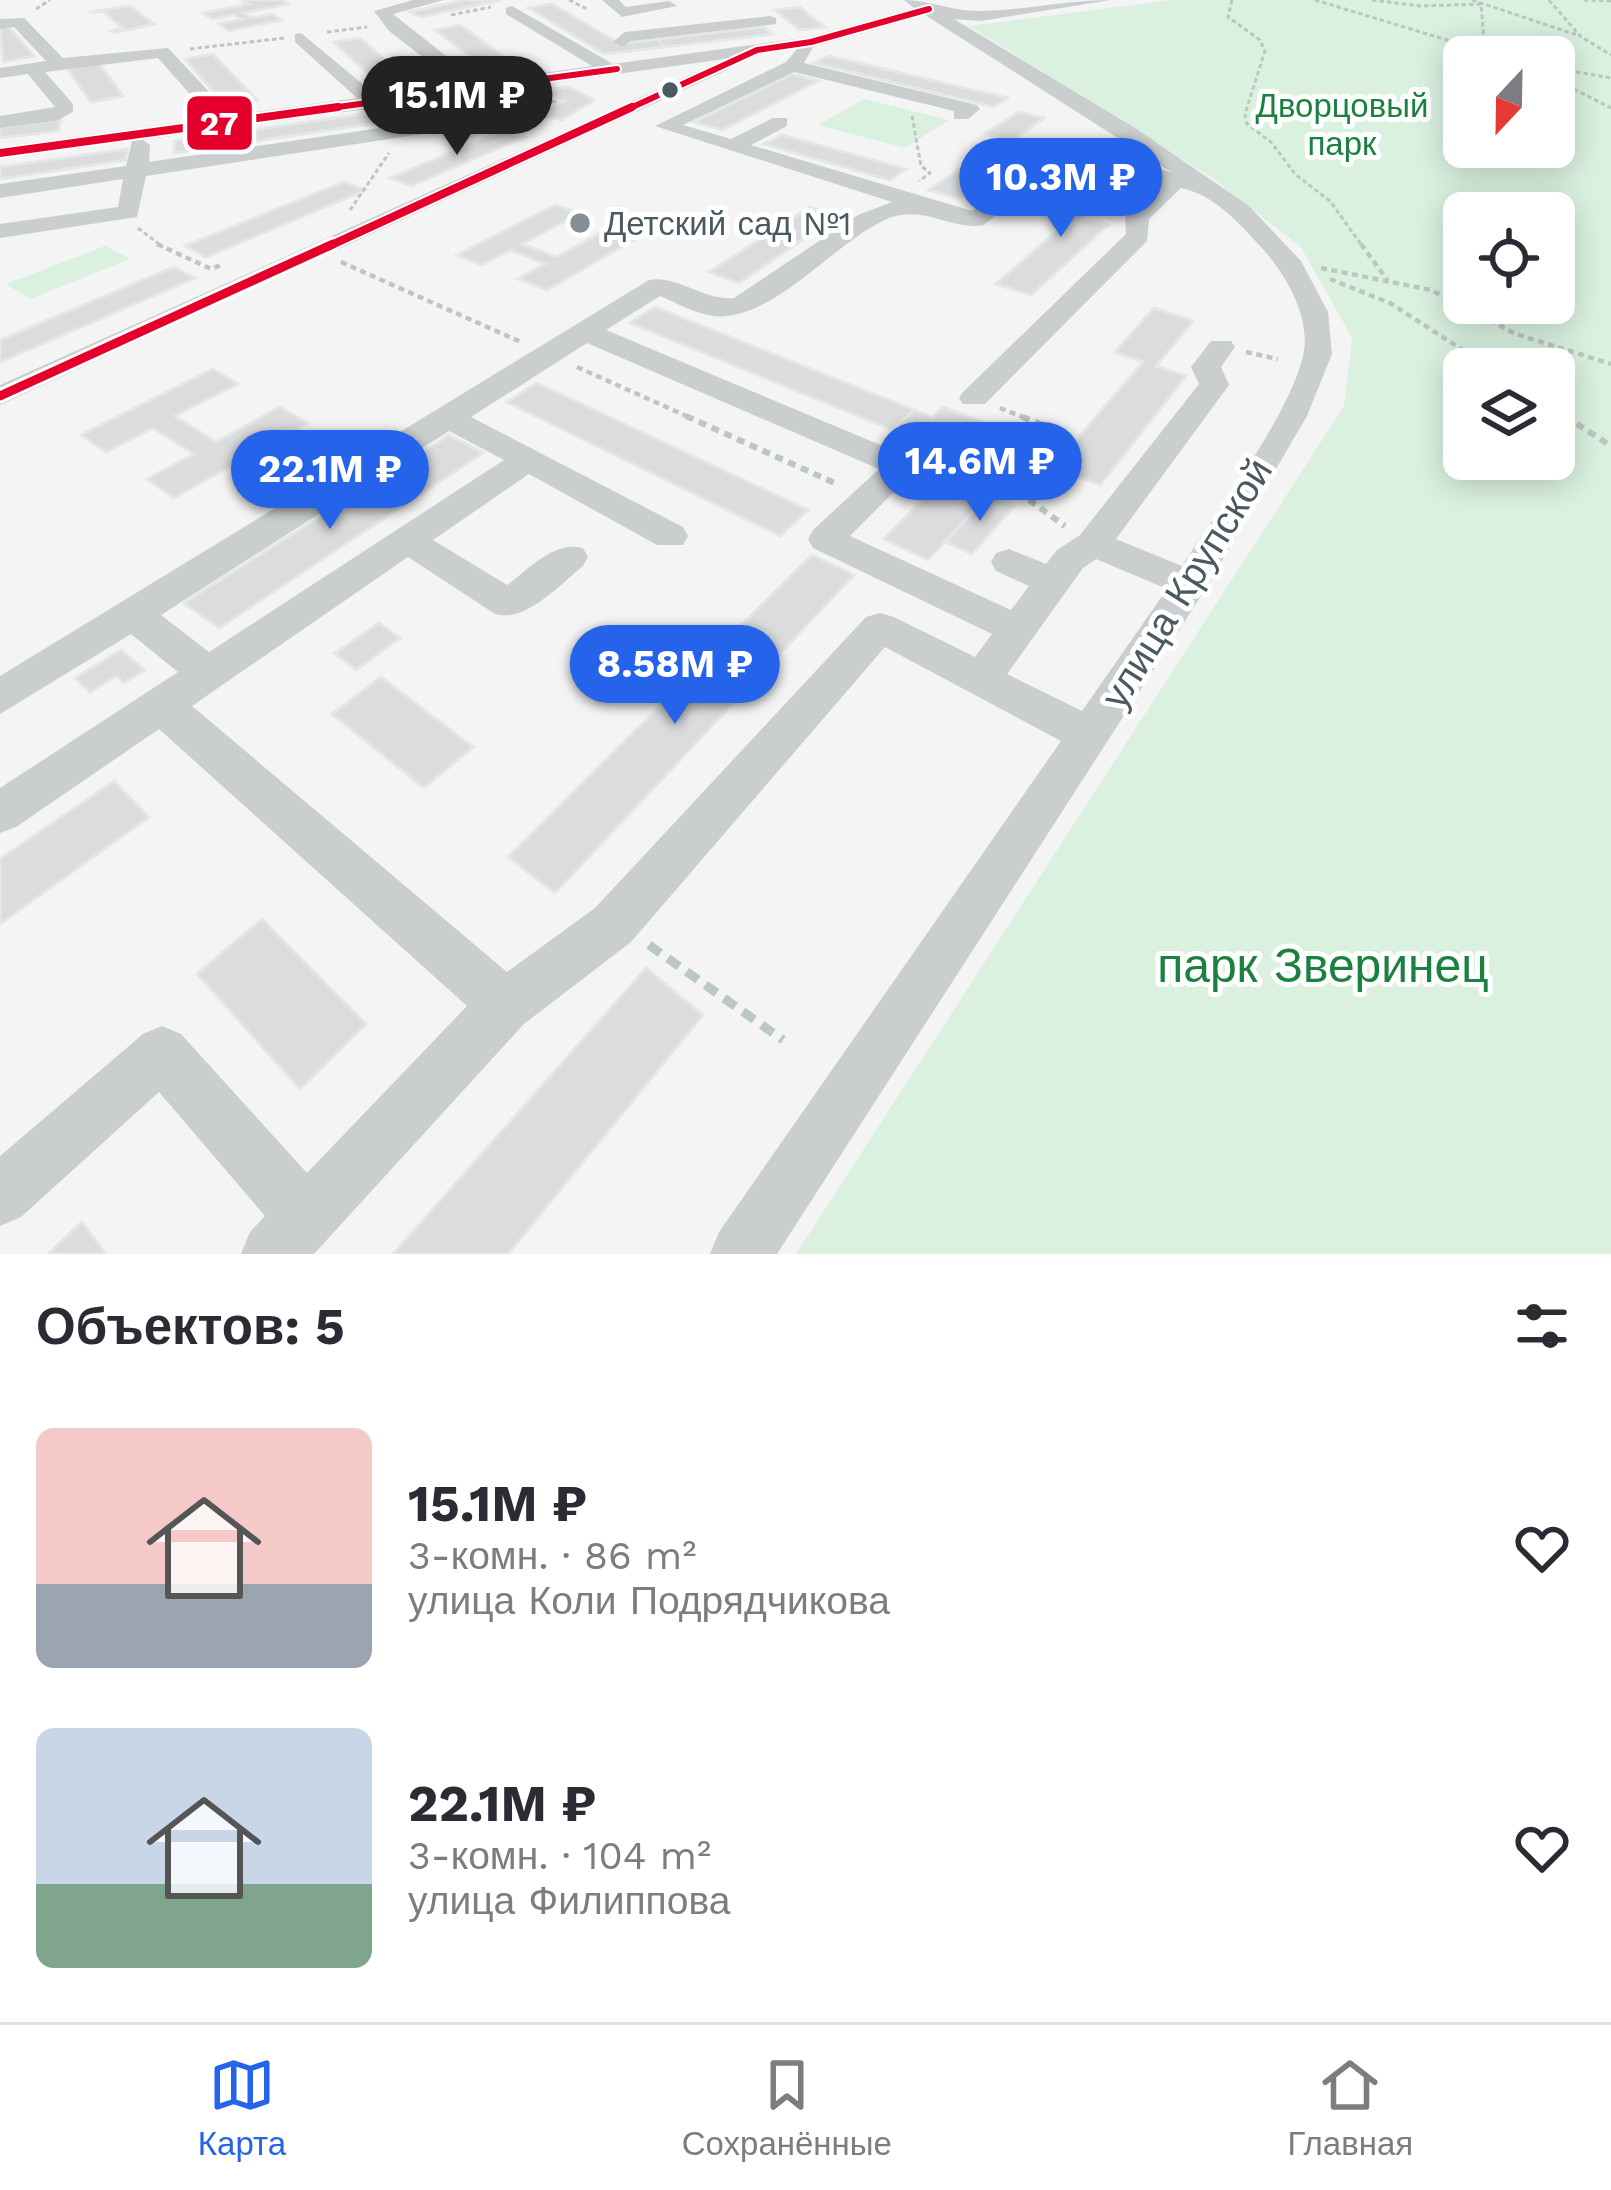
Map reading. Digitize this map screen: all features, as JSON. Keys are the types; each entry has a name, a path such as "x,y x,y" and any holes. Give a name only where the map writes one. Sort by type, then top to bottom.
{"street":[{"path":"360,16 388,17 436,0"},
{"path":"610,0 622,12 674,3"},
{"path":"1060,152 976,220 665,126 776,70 800,51 921,5 981,16 1102,0"},
{"name":"улица Крупской","path":"741,1254 1190,584 1291,416 1318,354 1313,312 1288,262 1240,209 1187,183 1128,132 921,5"},
{"path":"506,8 643,103"},
{"path":"859,11 888,21"},
{"path":"388,17 475,88"},
{"path":"622,42 625,37 767,18 800,51"},
{"path":"0,24 18,21 59,64"},
{"path":"301,38 373,102"},
{"path":"0,153 584,74 611,82 757,50 800,51 908,94 970,109 961,115"},
{"path":"0,73 162,52 226,122"},
{"path":"257,265 316,250 643,103 714,62"},
{"path":"0,122 56,115 66,108 32,68"},
{"path":"451,92 463,122"},
{"path":"0,191 95,174 93,190 134,176 463,122 548,102"},
{"path":"1060,152 1058,134 1079,117"},
{"path":"732,147 780,122"},
{"path":"0,231 129,212 141,134"},
{"path":"1060,152 1187,183"},
{"path":"974,398 1138,236 1137,218 1187,183"},
{"path":"0,396 257,265 348,213 374,202 415,206"},
{"path":"0,697 658,286 715,308 741,306 866,220 895,208 930,207"},
{"path":"586,332 910,458 826,538 1018,630"},
{"path":"981,680 1070,560 1094,544 1214,385 1206,367 1221,347"},
{"path":"449,418 670,536"},
{"path":"0,812 527,460"},
{"path":"407,540 508,604 571,556"},
{"path":"1094,544 1190,584"},
{"path":"1010,562 1053,582"},
{"path":"133,615 208,674"},
{"path":"0,1196 162,1053 289,1236 505,1005 613,925 880,627 1089,735"},
{"path":"161,705 505,1005"}],"path":[{"path":"1232,0 1228,17 1260,40 1264,51 1244,114 1246,124 1271,142 1295,174 1330,201 1388,281"},
{"path":"1315,0 1443,39"},
{"path":"1372,0 1489,0"},
{"path":"1458,0 1580,36 1611,55"},
{"path":"1549,0 1580,36"},
{"path":"1586,1 1611,4"},
{"path":"1476,2 1482,36"},
{"path":"388,17 506,8"},
{"path":"1382,19 1398,14"},
{"path":"1575,72 1611,78"},
{"path":"1575,89 1611,107"},
{"path":"897,197 930,173 921,166 908,94"},
{"path":"348,213 368,188 370,175 412,128"},
{"path":"129,212 144,236 212,269 257,265"},
{"path":"316,250 868,498"},
{"path":"1288,262 1390,303 1460,348"},
{"path":"1347,273 1430,290 1516,334 1611,364"},
{"path":"974,398 1043,424 995,476"},
{"path":"1575,423 1611,446"},
{"path":"910,458 941,453 995,476 1094,544"},
{"path":"613,925 668,956 783,1040"}],"green space":[{"name":"парк Зверинец","path":"1172,0 1611,0 1611,1254 796,1254 1344,406 1352,338 1301,247 1211,177 969,26"},
{"path":"864,99 949,120 905,148 818,125"},
{"path":"105,246 130,259 30,299 6,284"}],"building":[{"path":"242,0 288,4 243,13 251,18 272,14 282,20 229,31 219,24 243,19 233,15 212,19 203,13 248,4"},
{"path":"464,0 501,0 421,17 410,12"},
{"path":"552,4 620,44 658,39 665,47 604,54 529,8"},
{"path":"130,6 154,24 114,33 111,31 123,28 104,12 89,12"},
{"path":"799,7 825,27 800,30 775,10"},
{"path":"460,25 518,67 491,72 435,30"},
{"path":"8,26 34,56 3,62 0,28"},
{"path":"764,27 772,34 665,47 658,39"},
{"path":"360,38 410,82 382,87 334,42"},
{"path":"213,54 257,100 226,106 185,59"},
{"path":"829,56 1007,98 994,107 814,63"},
{"path":"98,62 123,96 91,102 67,68"},
{"path":"792,74 818,81 722,130 694,122"},
{"path":"569,87 594,100 562,120 537,114 564,101 554,96 474,109 469,98"},
{"path":"427,105 431,115 174,153 175,141"},
{"path":"1018,112 1044,118 1012,141 1032,146 959,199 929,190 1004,139 985,134"},
{"path":"61,120 58,131 0,138 0,127"},
{"path":"504,130 525,137 411,186 390,178"},
{"path":"782,135 906,169 890,180 764,144"},
{"path":"127,149 126,160 0,179 0,167"},
{"path":"1087,181 1118,189 1084,219 1108,225 1031,295 996,284 1074,216 1052,210"},
{"path":"344,182 366,190 206,257 185,246"},
{"path":"555,205 580,213 522,244 557,257 614,225 642,235 547,290 518,279 545,264 510,250 482,265 457,255"},
{"path":"810,207 838,216 739,283 709,272"},
{"path":"174,267 195,278 0,362 0,340"},
{"path":"655,307 914,410 892,430 630,323"},
{"path":"1154,308 1193,321 1156,366 1186,376 1100,485 1053,467 1143,362 1115,352"},
{"path":"213,369 238,384 175,416 216,442 280,407 308,423 174,498 147,479 194,454 153,428 106,452 81,435"},
{"path":"537,383 808,510 780,536 507,402"},
{"path":"943,407 1006,431 980,459 892,430 914,410 932,417"},
{"path":"449,435 483,453 219,628 184,603"},
{"path":"954,468 997,486 928,560 884,539"},
{"path":"989,494 1015,505 972,554 946,542"},
{"path":"812,555 854,575 555,893 508,857"},
{"path":"379,623 400,638 356,670 335,653"},
{"path":"121,650 145,670 124,683 116,676 90,692 75,678"},
{"path":"381,677 473,747 424,788 332,714"},
{"path":"114,781 149,817 0,924 0,859"},
{"path":"262,919 366,1024 300,1089 197,974"},
{"path":"646,968 703,1015 508,1254 393,1254"},
{"path":"82,1222 106,1254 48,1254"}],"transit line":[{"name":"27","path":"0,396 757,50 811,42 929,9"},
{"name":"27","path":"0,153 617,69"}],"place":[{"name":"Детский сад №1","path":"580,223"}],"park label":[{"name":"Дворцовый парк","path":"1342,124"}]}
